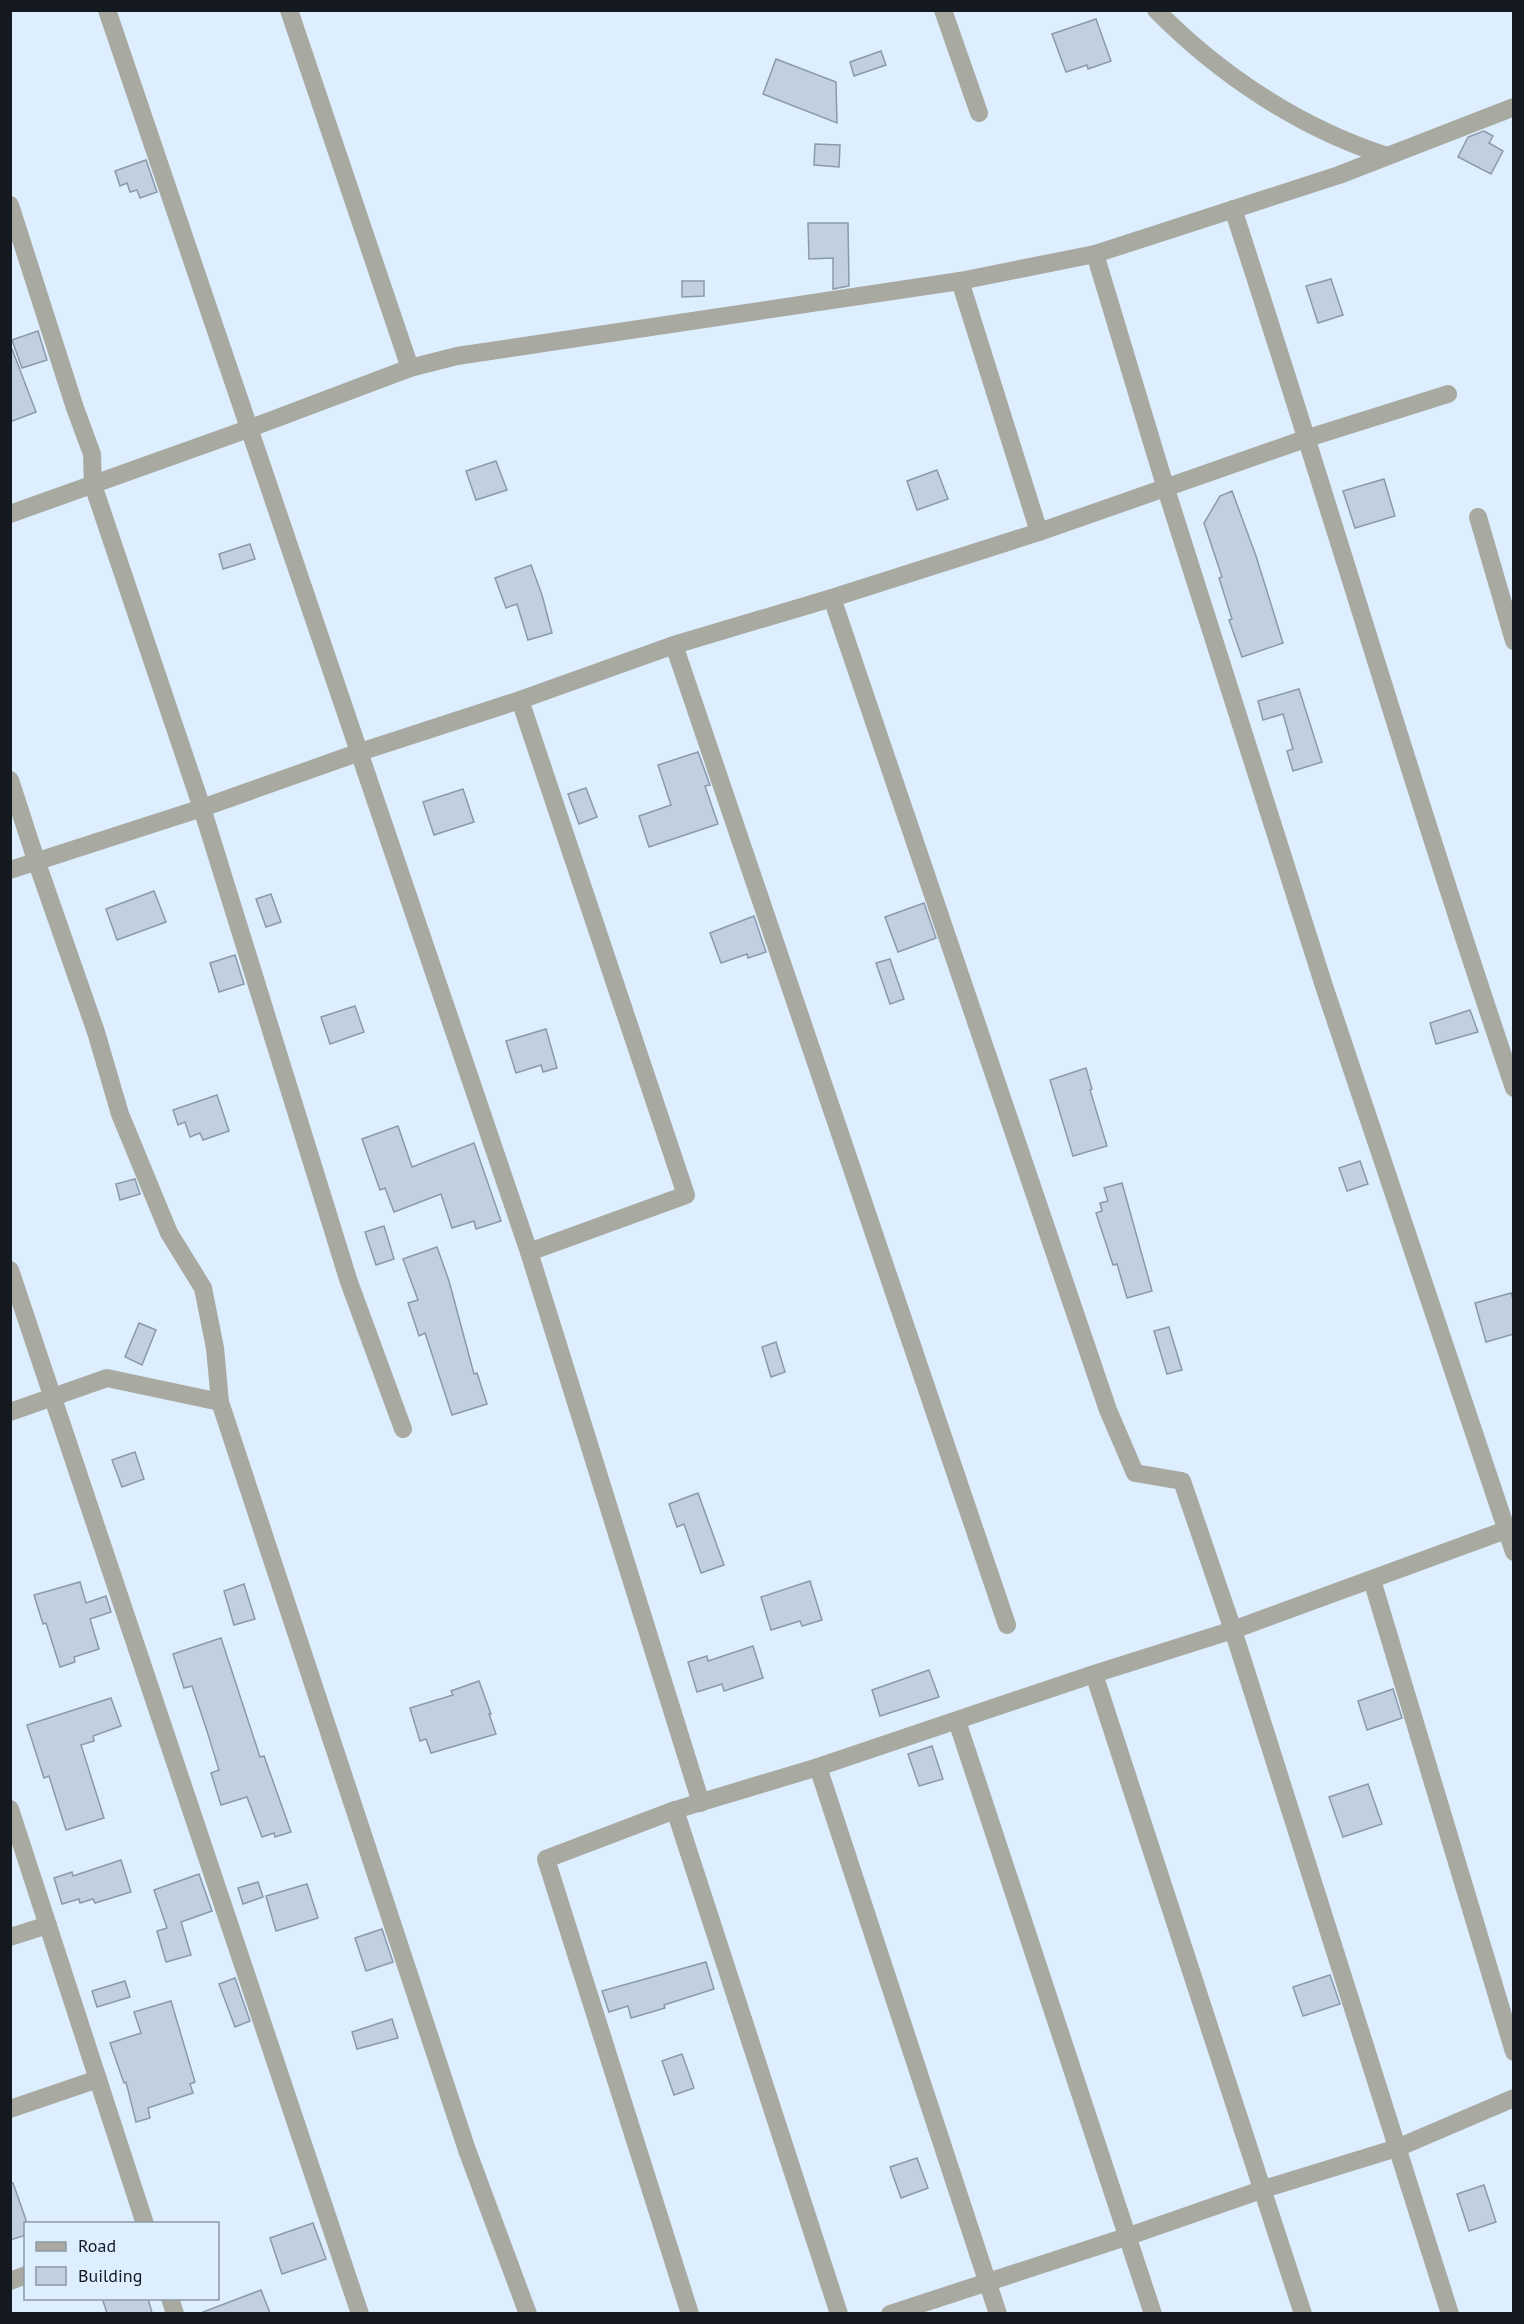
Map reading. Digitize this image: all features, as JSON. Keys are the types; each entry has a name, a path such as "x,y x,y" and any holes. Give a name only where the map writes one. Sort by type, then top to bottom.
{"street":[{"path":"107,10 529,1252 701,1803"},
{"path":"289,10 410,368"},
{"path":"944,10 979,113"},
{"path":"1156,10 1184,39 1268,102 1359,147 1387,156"},
{"path":"10,514 410,368 457,356 960,281 1095,254 1339,175 1514,107"},
{"path":"10,206 92,454 93,485 202,808 349,1282 404,1429"},
{"path":"1233,209 1308,438 1456,918 1514,1088"},
{"path":"1095,254 1166,489 1324,986 1510,1528 1514,1552"},
{"path":"960,281 1039,532"},
{"path":"10,870 202,808 674,645 832,598 1039,532 1308,438 1448,394"},
{"path":"1478,517 1514,641"},
{"path":"832,598 1108,1410 1135,1473 1182,1481 1233,1630 1450,2313"},
{"path":"674,645 1007,1625"},
{"path":"520,700 686,1195 529,1252"},
{"path":"10,780 96,1032 120,1114 169,1233 203,1288 215,1348 220,1402 468,2150 528,2313"},
{"path":"10,1270 360,2313"},
{"path":"10,1412 107,1378 220,1402"},
{"path":"690,2313 546,1859 675,1810 818,1767 1233,1630 1510,1528"},
{"path":"1372,1580 1514,2052"},
{"path":"1094,1674 1303,2313"},
{"path":"957,1721 1153,2313"},
{"path":"818,1767 998,2313"},
{"path":"10,1809 146,2222"},
{"path":"675,1810 838,2313"},
{"path":"10,1937 48,1924"},
{"path":"10,2109 98,2079"},
{"path":"890,2313 1129,2236 1264,2189 1397,2148 1514,2098"}],"building":[{"path":"1096,19 1111,61 1088,69 1087,65 1066,72 1052,34"},
{"path":"881,51 886,65 854,76 850,62"},
{"path":"776,59 836,82 837,123 763,94"},
{"path":"1484,131 1493,136 1489,143 1503,151 1491,174 1458,157 1468,137"},
{"path":"815,144 840,145 839,167 814,165"},
{"path":"146,160 157,192 140,198 137,190 130,192 127,183 120,186 115,171"},
{"path":"808,223 848,223 849,286 833,289 833,258 809,259"},
{"path":"1331,279 1343,315 1318,323 1306,286"},
{"path":"682,281 704,281 704,296 682,297"},
{"path":"38,331 47,360 22,368 12,340"},
{"path":"10,349 12,349 36,412 10,422"},
{"path":"496,461 507,490 476,500 466,471"},
{"path":"937,470 948,499 917,510 907,481"},
{"path":"1384,479 1395,516 1355,528 1343,491"},
{"path":"1232,491 1256,556 1283,643 1242,657 1229,620 1232,619 1219,578 1222,577 1204,523 1220,496"},
{"path":"250,544 255,559 223,569 219,554"},
{"path":"531,565 552,633 528,640 517,604 506,608 495,578"},
{"path":"1299,689 1322,762 1293,771 1287,751 1293,749 1283,714 1263,720 1258,701"},
{"path":"698,752 710,785 705,786 718,824 649,847 639,816 671,805 658,765"},
{"path":"586,788 597,817 579,824 568,794"},
{"path":"463,789 474,822 434,835 423,802"},
{"path":"154,891 166,922 117,940 106,909"},
{"path":"271,894 281,922 266,927 256,899"},
{"path":"924,903 936,938 898,952 885,917"},
{"path":"754,916 766,952 748,958 747,954 721,963 710,933"},
{"path":"235,955 244,984 219,992 210,963"},
{"path":"890,959 904,999 890,1004 876,963"},
{"path":"355,1006 364,1032 330,1044 321,1017"},
{"path":"1470,1010 1478,1032 1436,1044 1430,1023"},
{"path":"546,1029 557,1068 543,1072 541,1065 516,1073 506,1041"},
{"path":"1086,1068 1092,1089 1090,1090 1107,1146 1073,1156 1050,1080"},
{"path":"217,1095 229,1131 203,1140 200,1133 190,1137 185,1122 178,1125 173,1110"},
{"path":"398,1126 412,1167 474,1143 501,1221 476,1229 474,1221 452,1228 441,1194 394,1212 385,1188 380,1190 362,1139"},
{"path":"1360,1161 1368,1184 1347,1191 1339,1168"},
{"path":"135,1179 140,1194 120,1200 116,1184"},
{"path":"1122,1183 1152,1291 1127,1298 1117,1264 1113,1265 1096,1213 1102,1211 1100,1203 1108,1201 1104,1188"},
{"path":"384,1226 394,1259 376,1265 365,1232"},
{"path":"437,1247 449,1281 474,1374 477,1373 487,1404 452,1415 425,1333 419,1336 408,1303 418,1300 403,1259"},
{"path":"1511,1293 1514,1302 1514,1334 1486,1342 1475,1303"},
{"path":"139,1323 156,1330 142,1365 125,1357"},
{"path":"1169,1327 1182,1370 1167,1374 1154,1331"},
{"path":"776,1342 785,1372 771,1377 762,1347"},
{"path":"135,1452 144,1479 122,1487 112,1460"},
{"path":"698,1493 724,1565 701,1573 684,1524 677,1527 669,1504"},
{"path":"810,1581 822,1620 802,1626 800,1621 771,1630 761,1597"},
{"path":"80,1582 86,1603 106,1596 111,1612 90,1619 99,1649 74,1657 75,1662 60,1667 34,1595"},
{"path":"244,1584 255,1619 234,1625 224,1591"},
{"path":"221,1638 260,1757 264,1756 291,1832 275,1837 274,1833 262,1837 247,1797 221,1805 211,1773 219,1770 207,1731 192,1686 184,1688 173,1654"},
{"path":"753,1646 763,1678 724,1691 722,1684 697,1692 688,1662 707,1656 708,1661"},
{"path":"929,1670 939,1697 880,1716 872,1690"},
{"path":"479,1681 496,1734 431,1753 426,1739 420,1741 410,1708 453,1695 451,1691"},
{"path":"1393,1689 1402,1718 1367,1730 1358,1701"},
{"path":"111,1698 121,1726 93,1736 94,1741 81,1745 104,1818 66,1830 49,1776 44,1778 27,1725"},
{"path":"932,1746 943,1779 919,1786 908,1754"},
{"path":"1368,1784 1382,1824 1343,1837 1329,1797"},
{"path":"121,1860 131,1892 95,1903 93,1899 80,1903 79,1899 62,1904 54,1878 72,1872 73,1876"},
{"path":"199,1874 212,1911 181,1922 191,1955 166,1962 157,1931 167,1928 154,1890"},
{"path":"258,1882 263,1897 243,1904 238,1888"},
{"path":"307,1884 318,1918 276,1931 266,1896"},
{"path":"382,1929 393,1962 366,1971 355,1938"},
{"path":"706,1962 714,1989 631,2018 628,2006 609,2012 602,1991"},
{"path":"1330,1975 1340,2004 1303,2016 1293,1987"},
{"path":"235,1978 250,2021 235,2027 219,1984"},
{"path":"125,1981 130,1997 97,2007 92,1991"},
{"path":"171,2001 195,2082 190,2084 193,2093 148,2108 150,2118 136,2122 126,2082 124,2083 110,2043 141,2033 134,2012"},
{"path":"392,2019 398,2038 357,2049 352,2032"},
{"path":"682,2054 694,2088 674,2095 662,2061"},
{"path":"917,2158 928,2188 901,2198 890,2167"},
{"path":"13,2183 26,2222 24,2222 24,2236 10,2240 10,2184"},
{"path":"1484,2185 1496,2222 1469,2231 1457,2194"},
{"path":"313,2223 326,2259 282,2274 270,2238"},
{"path":"261,2290 270,2313 203,2313 203,2312"},
{"path":"103,2300 149,2300 152,2313 107,2313"}]}
